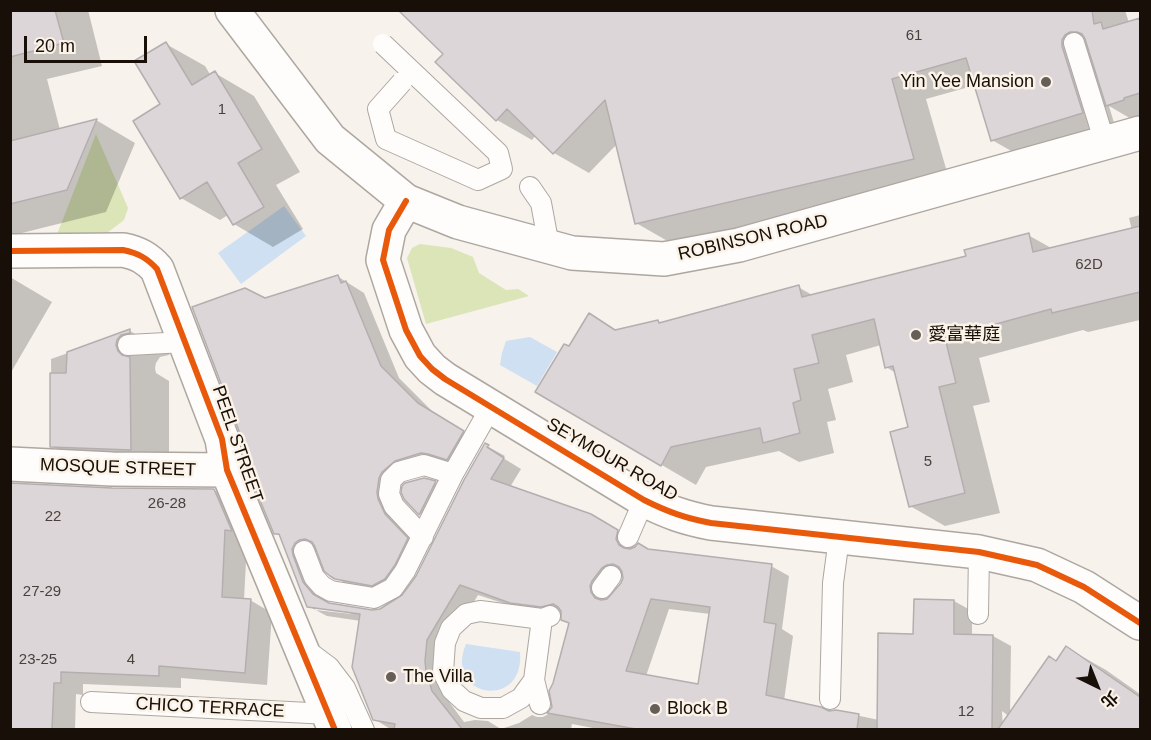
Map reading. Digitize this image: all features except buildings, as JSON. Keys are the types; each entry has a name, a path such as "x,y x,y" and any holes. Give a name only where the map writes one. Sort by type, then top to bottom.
{"street":[{"name":"ROBINSON ROAD","path":"232,10 330,139 406,201 458,222 572,253 664,259 739,245 1140,133"},
{"name":"SEYMOUR ROAD","path":"406,201 389,230 383,260 406,330 420,356 432,369 491,407 644,500 687,519 711,524 979,552 1037,565 1084,587 1140,623"},
{"name":"PEEL STREET","path":"10,251 123,250 148,259 157,268 222,439 226,470 332,722"},
{"name":"MOSQUE STREET","path":"10,464 112,469 226,470"}],"lane":[{"path":"1074,43 1105,143"},
{"path":"383,44 498,153 502,169 478,180 386,139 378,109 402,82"},
{"path":"530,187 542,203 549,246"},
{"path":"128,345 185,342"},
{"path":"304,551 314,578 331,591 374,598 393,588 405,571 453,474 491,407"},
{"path":"423,537 394,506 390,494 391,480 399,472 424,465 453,474"},
{"path":"628,537 644,500"},
{"path":"830,699 833,583 839,538"},
{"path":"978,614 979,552"},
{"path":"534,680 508,715 464,701 452,690 443,672 445,643 451,628 465,614 480,611 546,618 534,680 540,704"},
{"path":"300,646 329,667 340,681 364,729"},
{"name":"CHICO TERRACE","path":"91,702 332,722"}],"green space":[{"path":"96,134 128,208 124,220 99,239 56,237"},
{"path":"420,244 451,248 473,257 479,273 506,290 518,289 529,296 426,324 407,258 412,248"}],"water":[{"path":"284,206 306,236 241,284 218,253"},
{"path":"530,337 557,352 537,386 500,365 506,341"},
{"path":"466,644 520,652 518,671 510,683 499,690 486,690 474,686 465,676 462,662"}],"cycle path":[{"path":"406,201 389,230 383,260 406,330 420,356 445,379 644,500 677,514 711,523 979,552 1037,565 1084,587 1140,623"},
{"path":"10,251 123,250 142,256 157,269 222,439 227,470 335,730"}],"place":[{"name":"Yin Yee Mansion","path":"1046,82"},
{"name":"愛富華庭","path":"916,335"},
{"name":"The Villa","path":"391,677"},
{"name":"Block B","path":"655,709"}]}
